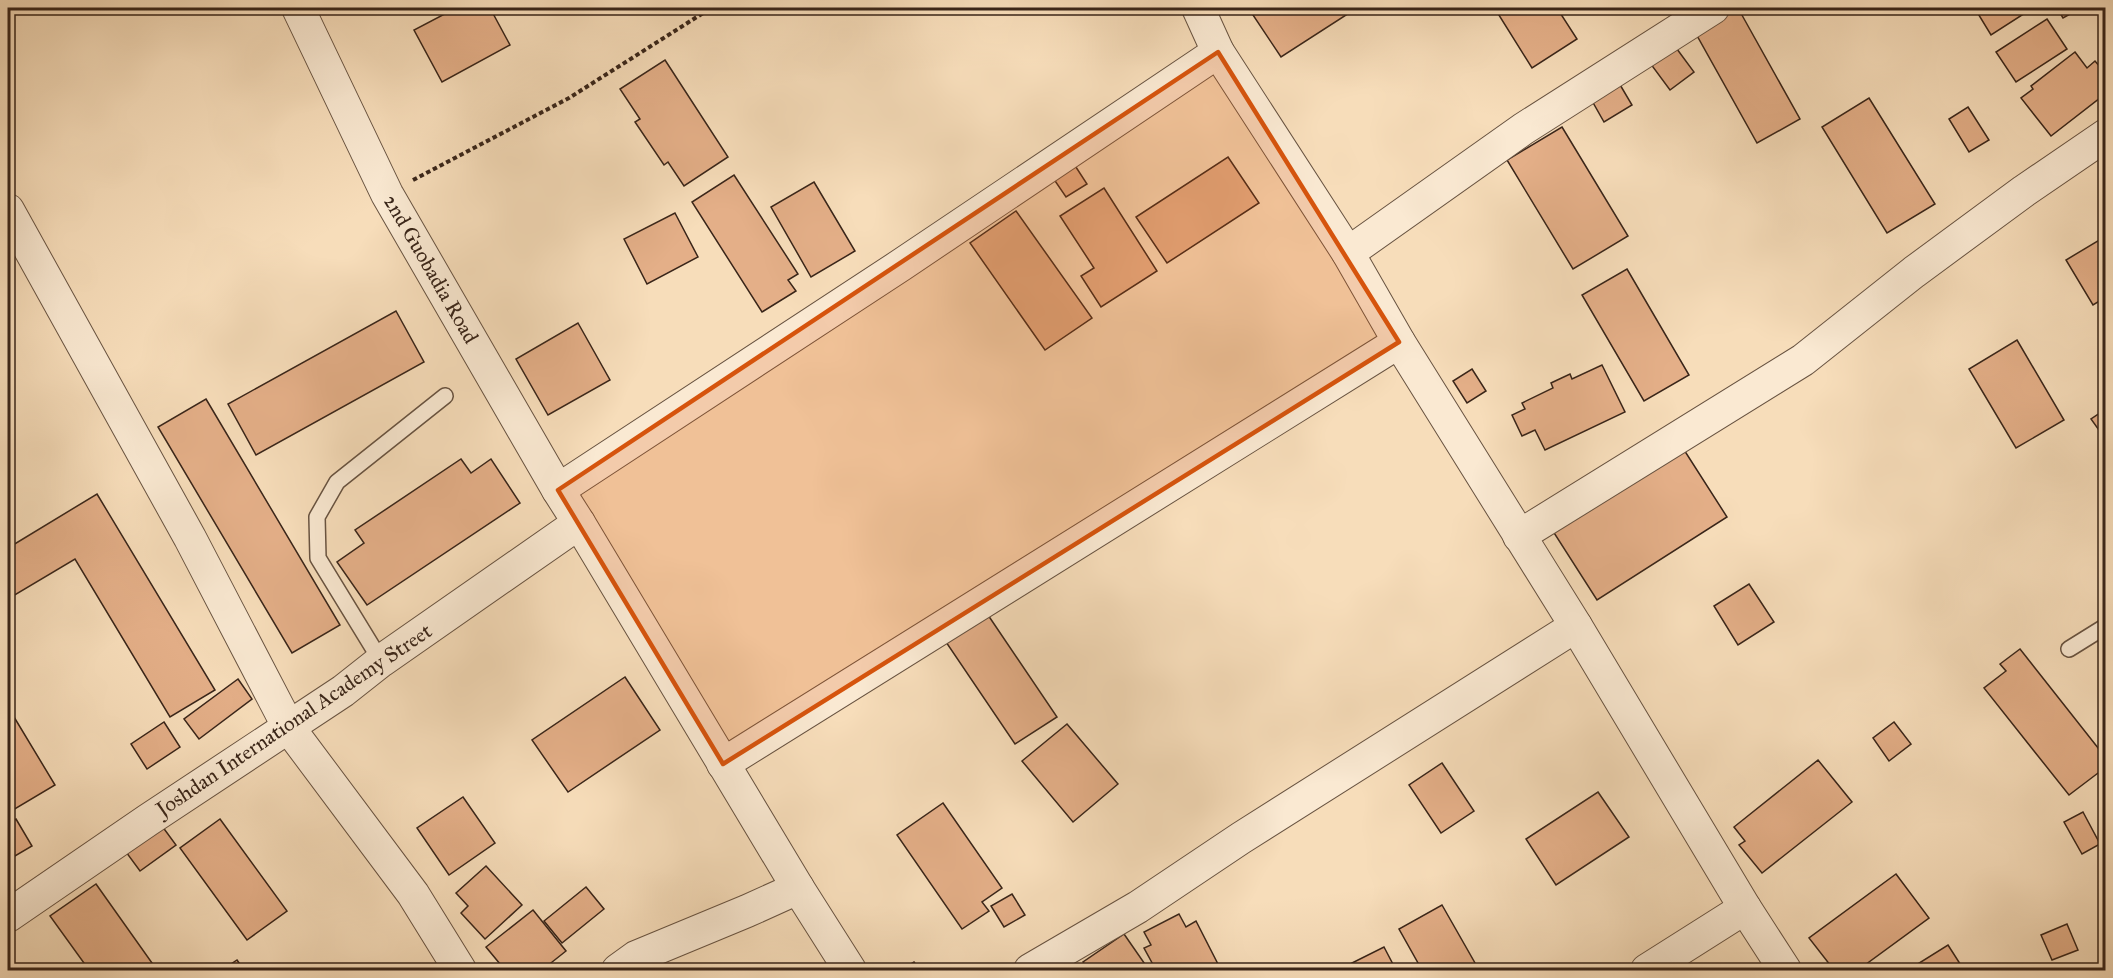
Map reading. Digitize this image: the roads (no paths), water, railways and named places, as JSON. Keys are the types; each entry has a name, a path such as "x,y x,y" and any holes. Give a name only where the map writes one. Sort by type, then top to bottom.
{"street":[{"name":"2nd Guobadia Road","path":"298,8 387,194 558,490 798,888 850,970"},
{"path":"1198,8 1218,52 1348,253 1399,342 1576,626 1745,908 1785,970"},
{"path":"1348,253 1523,129 1713,8"},
{"path":"558,490 901,265 1218,52"},
{"path":"1519,536 1803,360 1914,272 2024,190 2106,135"},
{"path":"8,210 190,538 289,728 413,894 460,970"},
{"path":"723,764 1399,342"},
{"name":"Joshdan International Academy Street","path":"8,916 343,691 381,661 579,523"},
{"path":"1030,970 1138,907 1241,838 1576,626"},
{"path":"618,970 636,957 747,912 798,888"},
{"path":"1647,970 1745,908"}],"lane":[{"path":"381,661 318,558 317,517 338,482 445,396"},
{"path":"2069,649 2106,626"}]}
